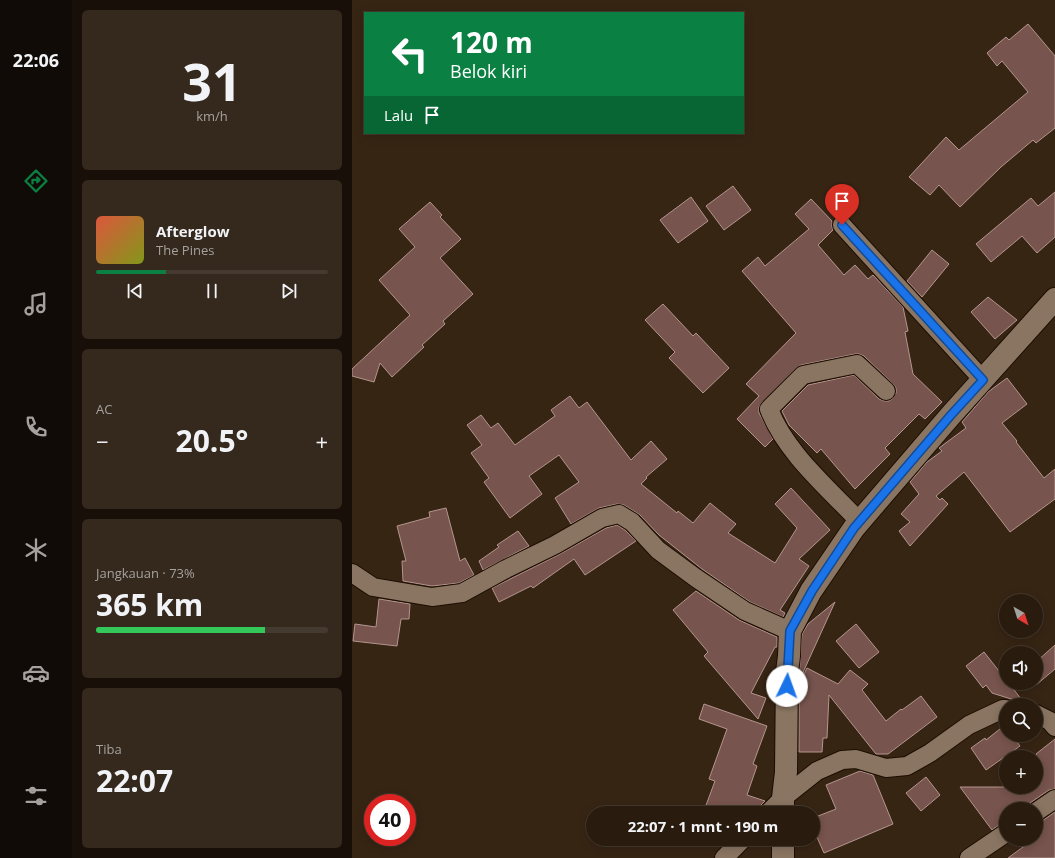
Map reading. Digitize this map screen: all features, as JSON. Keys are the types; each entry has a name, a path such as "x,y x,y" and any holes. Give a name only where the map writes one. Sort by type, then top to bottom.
{"street":[{"path":"842,225 983,380"},
{"path":"778,806 786,772 787,672 790,631 812,591 859,521 1055,299"},
{"path":"859,521 798,458 772,418 769,409 803,375 857,364 886,391"},
{"path":"352,573 373,587 432,597 462,593 555,545 602,518 619,514 632,522 658,550 696,578 745,611 790,631"},
{"path":"780,806 818,771 842,760 856,759 886,768 907,766 930,753 969,725 999,711"},
{"path":"1043,718 1050,721 1055,727"},
{"path":"1043,807 1055,799"},
{"path":"969,858 999,838"},
{"path":"724,858 736,846"},
{"path":"783,846 783,858"}],"building":[{"path":"1028,24 1055,56 1055,128 1036,143 1033,140 1001,167 960,207 939,185 930,195 909,177 946,137 959,150 1028,92 1002,61 997,66 987,53 1006,37 1009,40"},
{"path":"733,186 751,210 724,230 706,206"},
{"path":"1055,192 1055,237 1037,253 1022,236 991,262 976,244 1031,198 1038,206"},
{"path":"691,197 708,221 678,243 660,220"},
{"path":"811,199 832,221 833,230 818,245 844,275 855,265 868,279 873,275 903,307 908,331 905,332 913,374 942,402 925,419 919,414 885,448 890,454 855,489 821,449 817,453 789,425 782,411 808,385 854,375 879,399 889,401 896,393 896,388 864,356 855,354 801,365 796,368 762,402 759,407 759,413 773,439 765,447 737,419 759,396 746,384 796,333 742,271 758,257 765,266 809,229 795,214"},
{"path":"430,202 442,215 440,217 461,239 440,258 473,294 443,321 445,324 422,345 424,347 392,377 380,363 374,382 352,376 352,369 410,315 379,280 415,247 399,229"},
{"path":"932,250 949,264 922,297 907,281"},
{"path":"988,297 1017,320 995,339 971,312"},
{"path":"663,304 693,336 696,333 729,368 703,393 669,358 675,352 645,320"},
{"path":"1007,378 1027,404 1002,423 1044,478 1055,469 1055,499 1010,532 964,472 936,496 940,500 942,498 948,504 910,546 899,531 910,522 901,514 919,494 910,482 927,462 942,451 939,448 966,428 962,422 988,392"},
{"path":"570,396 579,408 587,402 631,460 651,441 667,459 646,477 647,478 641,484 677,513 678,511 693,523 710,503 736,524 728,533 775,563 797,528 775,504 791,488 830,530 799,559 809,566 780,610 785,613 783,617 750,602 702,569 659,535 640,515 624,505 617,504 599,508 571,524 555,498 579,482 559,455 529,476 542,494 510,518 484,482 489,478 471,453 482,445 467,425 481,415 491,428 498,423 515,445 555,416 551,410"},
{"path":"446,508 460,561 465,558 474,575 459,583 432,586 403,581 402,561 406,561 397,526 430,517 429,512"},
{"path":"617,525 625,530 636,541 585,575 574,559 533,588 531,586 499,602 492,588 560,554 606,528"},
{"path":"518,531 529,546 483,570 479,561 499,547 497,545"},
{"path":"696,591 739,620 777,637 777,647 775,647 751,693 766,698 758,719 704,656 708,652 673,610"},
{"path":"379,599 410,604 409,619 401,619 397,646 353,641 355,624 376,627"},
{"path":"835,602 799,679 802,634 808,624"},
{"path":"856,624 879,652 859,668 836,641"},
{"path":"1055,645 1055,669 1043,679 1043,656"},
{"path":"984,652 999,671 999,690 1014,690 1020,698 1008,698 992,693 986,685 983,688 966,666"},
{"path":"807,668 838,684 850,670 868,684 862,690 886,721 921,696 937,717 888,754 876,754 829,695 827,738 823,738 822,752 799,752 799,684"},
{"path":"704,704 767,726 753,764 757,766 747,795 765,801 760,806 706,806 715,781 709,779 727,729 699,719"},
{"path":"999,730 999,742 1017,742 1020,746 1014,750 999,750 999,761 986,770 971,748 985,738 986,740"},
{"path":"1055,739 1055,789 1049,790 1031,802 999,802 999,825 992,830 960,787 999,787 999,794 1043,794 1043,750 1041,750"},
{"path":"860,771 873,775 893,824 824,853 820,844 820,815 836,809 826,785"},
{"path":"926,777 940,795 921,811 906,793"},
{"path":"1055,812 1055,858 1008,858 1024,846 1043,846 1043,820"}],"route":[{"path":"787,686 790,631 812,591 854,528 983,380 842,225"}]}
